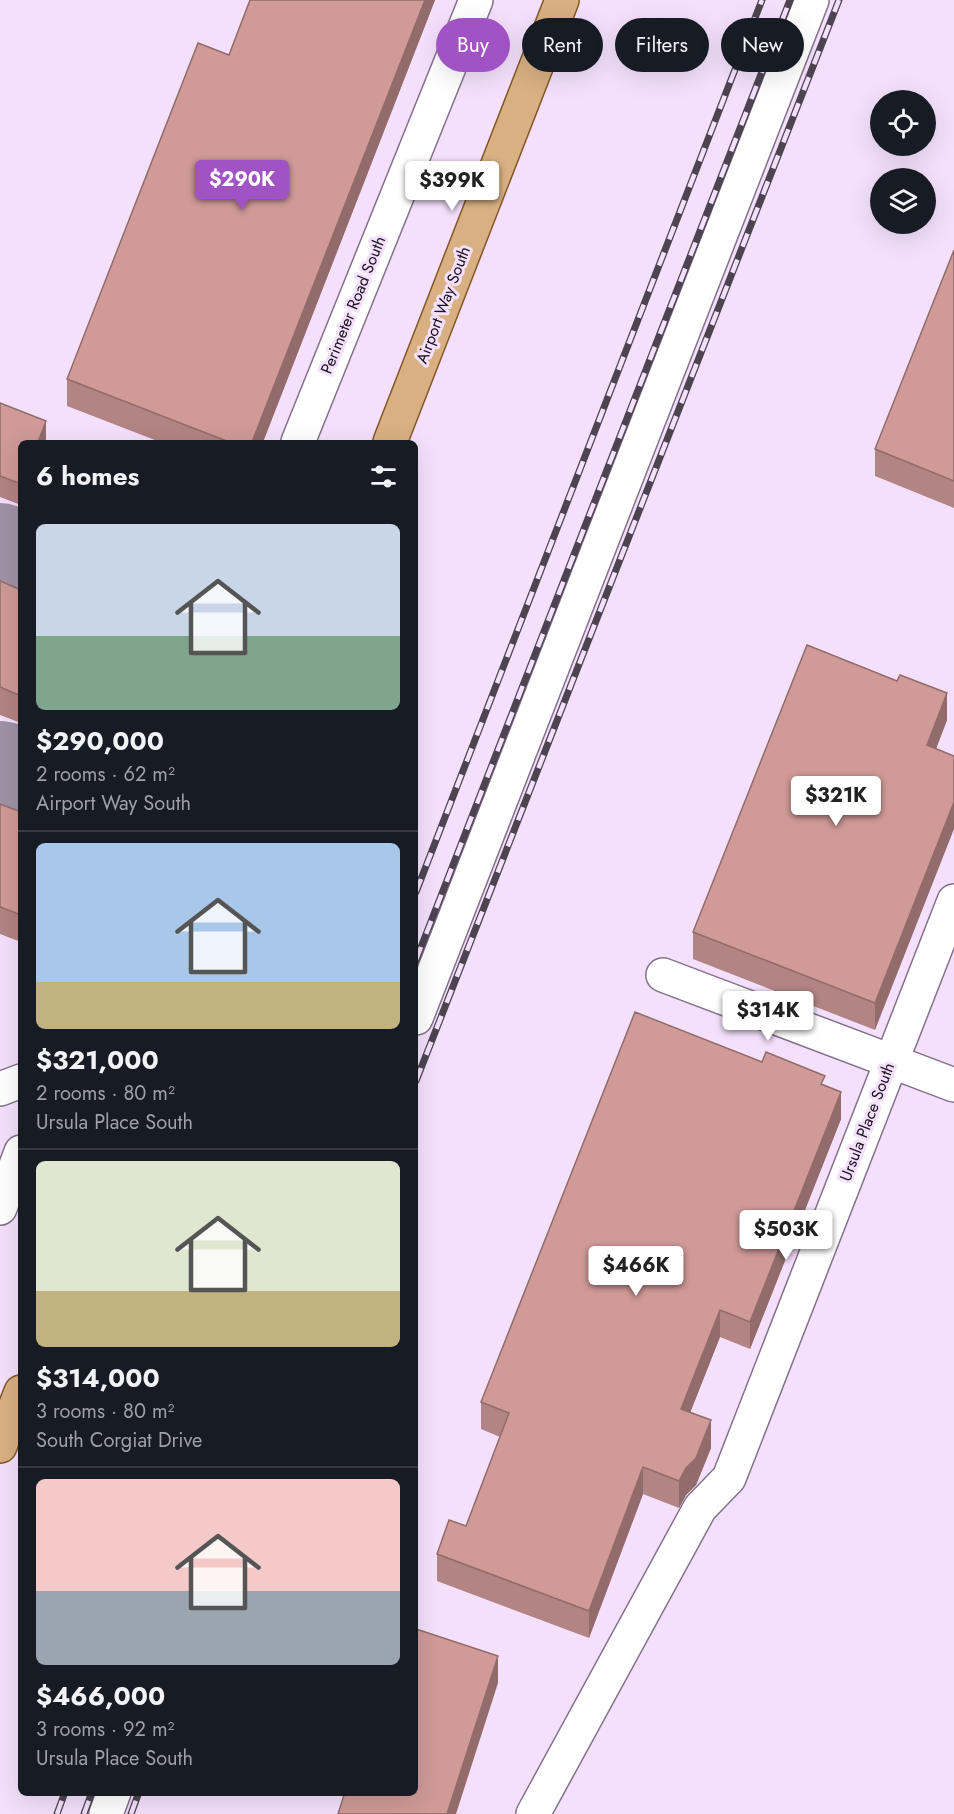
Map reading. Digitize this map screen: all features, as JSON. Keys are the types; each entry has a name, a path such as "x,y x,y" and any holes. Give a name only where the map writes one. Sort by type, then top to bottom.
{"main road":[{"name":"Airport Way South","path":"391,440 562,0"},
{"path":"0,1446 18,1400"}],"street":[{"name":"Perimeter Road South","path":"299,440 476,0"},
{"path":"418,1013 812,0"},
{"name":"Ursula Place South","path":"533,1814 700,1508 729,1478 954,901"},
{"path":"663,975 954,1085"},
{"path":"0,1089 18,1082"},
{"path":"0,1208 18,1160"},
{"path":"106,1814 113,1796"}],"building":[{"path":"250,0 425,0 253,440 224,440 67,379 198,43 229,55"},
{"path":"954,250 954,481 875,449"},
{"path":"0,403 46,421 39,440 18,440 18,483 0,476"},
{"path":"0,581 18,589 18,695 0,687"},
{"path":"807,645 897,681 900,675 947,693 927,745 954,756 954,802 875,1003 693,932"},
{"path":"0,804 18,811 18,914 0,907"},
{"path":"635,1012 762,1062 766,1052 825,1076 821,1084 841,1092 750,1322 720,1310 681,1409 711,1420 696,1458 686,1468 679,1481 643,1467 589,1611 437,1554 449,1520 466,1526 509,1413 481,1402"},
{"path":"418,1630 498,1656 447,1814 338,1814 344,1796 418,1796"}],"taxiway":[{"path":"0,551 18,558"},
{"path":"0,769 5,770"}],"railway":[{"path":"418,887 762,0"},
{"path":"418,955 790,0"},
{"path":"418,1076 839,0"},
{"path":"57,1814 64,1796"},
{"path":"84,1814 91,1796"},
{"path":"131,1814 138,1796"}]}
